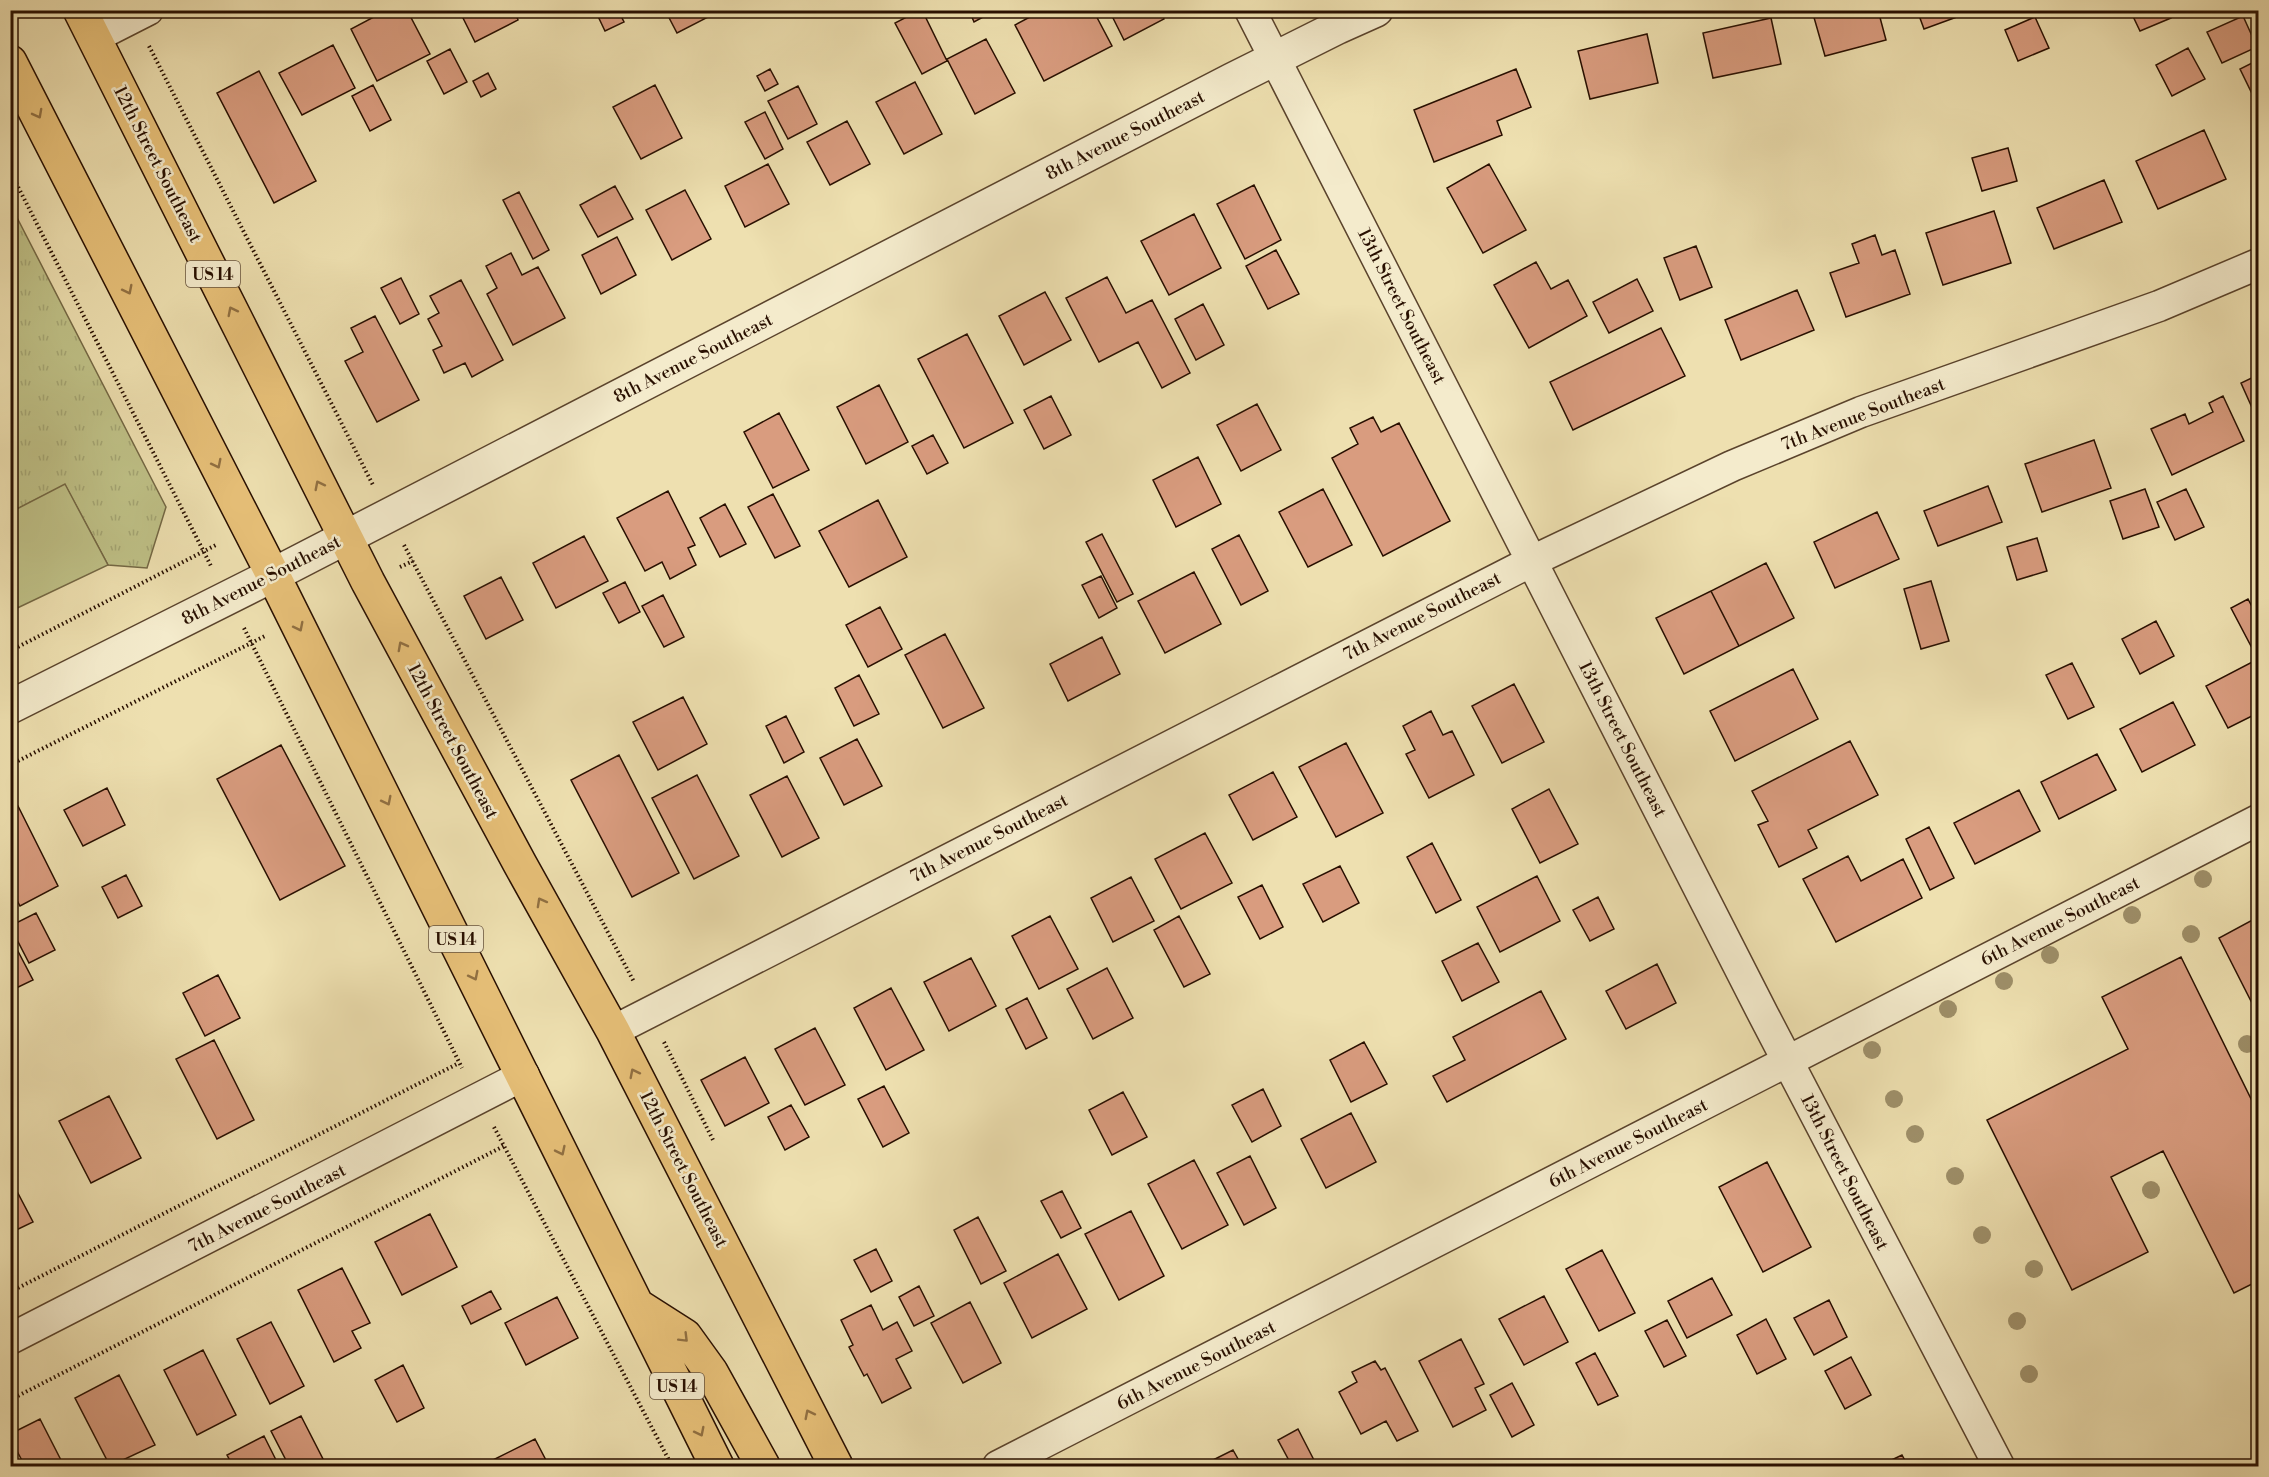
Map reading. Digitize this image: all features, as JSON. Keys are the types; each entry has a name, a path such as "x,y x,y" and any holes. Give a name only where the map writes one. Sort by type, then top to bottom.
{"main road":[{"name":"12th Street Southeast","path":"87,24 368,582 519,864 613,1031 836,1467"},
{"name":"US 14","path":"10,62 249,526 717,1467"},
{"path":"636,1305 685,1336 711,1372 763,1467"}],"street":[{"path":"87,24 148,10"},
{"name":"13th Street Southeast","path":"1250,10 1998,1467"},
{"name":"8th Avenue Southeast","path":"10,707 273,575 1275,58 1376,10"},
{"name":"7th Avenue Southeast","path":"613,1031 1532,561 1732,466 1861,412 2159,306 2259,264"},
{"name":"6th Avenue Southeast","path":"998,1467 2259,820"},
{"name":"7th Avenue Southeast","path":"10,1339 524,1075"}],"path":[{"path":"156,61 362,464 320,487"},
{"path":"10,171 204,552"},
{"path":"10,651 204,552 249,526"},
{"path":"368,582 413,561 627,970"},
{"path":"10,765 296,620"},
{"path":"10,1292 459,1062 252,643"},
{"path":"10,1400 504,1146 672,1467"}],"green space":[{"path":"10,204 166,507 147,568 108,565 65,485 11,512"},
{"path":"65,484 108,565 11,611 11,512"}],"building":[{"path":"387,10 407,10 430,54 377,81 351,29"},
{"path":"459,10 514,10 518,20 475,42"},
{"path":"595,10 618,10 624,22 605,31"},
{"path":"665,10 715,10 716,13 677,33"},
{"path":"920,10 947,61 922,74 895,23"},
{"path":"969,10 996,10 974,22"},
{"path":"1043,10 1093,10 1112,46 1044,81 1015,25"},
{"path":"1109,10 1160,10 1164,19 1124,40"},
{"path":"1824,10 1878,10 1886,40 1825,56 1813,14"},
{"path":"1917,10 1976,10 1924,29"},
{"path":"2130,10 2168,10 2171,18 2140,31"},
{"path":"2243,16 2257,47 2222,63 2207,32"},
{"path":"2035,17 2049,48 2018,61 2005,30"},
{"path":"1771,18 1781,64 1713,78 1703,33"},
{"path":"1647,34 1658,83 1590,99 1578,51"},
{"path":"986,39 1015,93 975,114 947,59"},
{"path":"333,45 355,88 302,115 279,73"},
{"path":"2188,48 2205,79 2172,96 2156,65"},
{"path":"450,49 467,82 444,94 427,61"},
{"path":"2258,60 2258,106 2240,69"},
{"path":"770,69 778,84 765,91 757,76"},
{"path":"1516,69 1531,107 1497,121 1502,135 1434,162 1414,110"},
{"path":"259,71 316,181 274,203 217,93"},
{"path":"488,73 496,89 481,97 473,81"},
{"path":"915,82 942,134 904,154 876,102"},
{"path":"373,85 391,120 370,131 352,96"},
{"path":"655,85 682,138 641,159 613,107"},
{"path":"798,86 817,124 788,139 768,101"},
{"path":"765,112 783,149 765,159 745,122"},
{"path":"847,121 870,164 830,185 807,142"},
{"path":"2204,130 2226,179 2158,209 2136,161"},
{"path":"2008,148 2017,181 1982,191 1972,158"},
{"path":"768,164 789,204 745,227 725,186"},
{"path":"1489,164 1526,230 1483,253 1447,188"},
{"path":"2104,180 2122,222 2054,249 2037,208"},
{"path":"1254,185 1281,240 1245,259 1217,204"},
{"path":"615,186 633,219 598,237 580,205"},
{"path":"685,190 711,239 672,260 646,210"},
{"path":"519,192 549,250 533,259 503,200"},
{"path":"1994,211 2011,263 1943,285 1926,233"},
{"path":"1194,214 1221,268 1169,295 1141,241"},
{"path":"1875,235 1882,255 1895,250 1910,294 1846,317 1830,273 1859,263 1852,244"},
{"path":"617,237 636,275 601,294 582,255"},
{"path":"1696,246 1712,287 1680,300 1664,258"},
{"path":"1276,250 1299,294 1268,309 1246,266"},
{"path":"511,253 522,275 538,267 565,318 513,345 487,294 497,288 486,266"},
{"path":"1536,262 1551,289 1568,280 1587,316 1529,348 1494,285"},
{"path":"1107,277 1126,313 1152,300 1190,373 1162,388 1138,342 1099,362 1066,298"},
{"path":"401,278 419,314 400,324 381,288"},
{"path":"1637,279 1653,311 1609,333 1593,302"},
{"path":"461,280 503,360 472,377 465,363 444,373 433,350 442,346 428,319 439,313 430,296"},
{"path":"1797,290 1814,330 1741,360 1725,320"},
{"path":"1045,292 1071,340 1024,365 999,316"},
{"path":"1203,304 1224,345 1196,360 1175,319"},
{"path":"375,316 419,400 377,422 345,361 363,352 351,328"},
{"path":"1661,328 1685,376 1573,430 1550,382"},
{"path":"967,334 1013,423 964,448 918,359"},
{"path":"2258,375 2258,421 2241,383"},
{"path":"879,385 908,442 866,464 837,407"},
{"path":"1051,396 1071,435 1044,449 1024,410"},
{"path":"2223,396 2244,441 2172,475 2151,429 2185,414 2189,424 2213,412 2209,403"},
{"path":"1257,404 1281,450 1241,471 1217,425"},
{"path":"779,413 809,470 773,488 744,432"},
{"path":"1373,417 1381,432 1399,423 1450,521 1383,556 1332,458 1358,444 1350,428"},
{"path":"933,435 948,463 927,474 912,446"},
{"path":"2094,440 2111,488 2042,512 2025,464"},
{"path":"1198,457 1221,504 1176,527 1153,480"},
{"path":"1988,486 2002,522 1938,546 1924,511"},
{"path":"1323,489 1352,545 1308,567 1279,512"},
{"path":"2145,489 2159,527 2123,539 2110,501"},
{"path":"2186,489 2204,527 2175,540 2157,502"},
{"path":"668,491 695,545 688,548 696,565 670,579 662,562 645,571 617,518"},
{"path":"773,494 800,546 775,558 748,507"},
{"path":"878,500 907,557 849,587 819,531"},
{"path":"725,504 746,544 720,557 700,518"},
{"path":"1877,512 1899,559 1835,588 1814,542"},
{"path":"1102,534 1133,594 1117,602 1086,542"},
{"path":"1239,535 1268,591 1241,605 1212,549"},
{"path":"584,536 608,581 556,608 533,563"},
{"path":"2037,538 2047,571 2017,580 2007,547"},
{"path":"1766,563 1794,618 1739,646 1711,591"},
{"path":"1194,572 1221,624 1165,653 1138,601"},
{"path":"1101,576 1117,608 1099,618 1082,585"},
{"path":"501,577 523,620 486,639 464,596"},
{"path":"1931,581 1949,641 1921,649 1904,589"},
{"path":"625,582 640,612 619,623 603,593"},
{"path":"1711,591 1739,646 1684,674 1656,618"},
{"path":"663,595 684,637 664,647 642,606"},
{"path":"2248,599 2258,618 2258,645 2252,648 2231,608"},
{"path":"880,607 902,649 868,667 846,625"},
{"path":"2156,621 2174,656 2140,674 2122,639"},
{"path":"945,634 984,708 943,728 905,655"},
{"path":"1102,637 1120,674 1068,701 1050,664"},
{"path":"2258,659 2258,713 2228,728 2206,686"},
{"path":"2072,663 2094,707 2068,719 2046,675"},
{"path":"1793,669 1818,719 1735,761 1710,711"},
{"path":"859,675 879,714 854,726 835,688"},
{"path":"1514,684 1544,742 1502,763 1472,706"},
{"path":"683,697 707,744 658,770 633,722"},
{"path":"2173,702 2195,745 2142,772 2120,729"},
{"path":"1431,711 1443,735 1452,731 1474,775 1429,798 1406,754 1415,750 1403,726"},
{"path":"786,716 804,752 784,763 766,726"},
{"path":"857,739 882,786 844,805 820,758"},
{"path":"1850,741 1878,795 1808,830 1817,848 1779,867 1758,825 1768,821 1752,791"},
{"path":"1346,743 1383,813 1336,837 1299,767"},
{"path":"281,745 345,866 280,900 217,779"},
{"path":"2097,754 2116,790 2059,819 2041,782"},
{"path":"619,755 679,873 632,897 571,780"},
{"path":"1273,772 1297,817 1253,840 1229,795"},
{"path":"697,775 739,856 694,879 652,798"},
{"path":"787,776 819,838 782,857 750,795"},
{"path":"107,788 125,825 83,846 64,810"},
{"path":"1549,789 1578,844 1540,863 1512,809"},
{"path":"2019,790 2040,831 1975,864 1954,823"},
{"path":"18,806 58,886 20,906 10,887 10,810"},
{"path":"1929,827 1954,878 1930,890 1906,839"},
{"path":"1205,833 1232,883 1181,909 1155,859"},
{"path":"1432,843 1461,900 1436,913 1407,857"},
{"path":"1848,856 1861,881 1903,859 1922,898 1836,942 1803,879"},
{"path":"1340,866 1359,903 1323,922 1303,884"},
{"path":"126,875 142,906 118,918 102,887"},
{"path":"1537,876 1560,921 1500,952 1477,907"},
{"path":"1131,877 1154,921 1113,942 1091,898"},
{"path":"1262,885 1283,927 1260,939 1238,897"},
{"path":"1598,897 1614,929 1590,941 1573,910"},
{"path":"36,913 55,950 29,963 10,926"},
{"path":"1050,916 1078,969 1039,989 1012,936"},
{"path":"1179,916 1210,974 1184,987 1154,930"},
{"path":"2258,917 2258,1015 2219,938"},
{"path":"10,936 33,980 10,991"},
{"path":"1478,943 1499,982 1462,1001 1442,961"},
{"path":"2181,957 2258,1113 2258,1281 2234,1293 2163,1151 2111,1177 2148,1252 2072,1290 1987,1120 2128,1049 2102,997"},
{"path":"971,958 996,1006 949,1031 924,982"},
{"path":"1657,964 1676,1003 1626,1029 1606,991"},
{"path":"1107,968 1133,1018 1093,1039 1067,989"},
{"path":"218,975 240,1018 205,1036 183,993"},
{"path":"891,988 924,1050 886,1070 854,1008"},
{"path":"1541,991 1566,1039 1447,1102 1433,1076 1465,1060 1453,1037"},
{"path":"1027,998 1047,1038 1026,1049 1006,1009"},
{"path":"815,1028 845,1085 805,1105 775,1049"},
{"path":"214,1040 254,1120 217,1139 176,1059"},
{"path":"1364,1042 1387,1084 1351,1102 1330,1060"},
{"path":"745,1057 769,1103 725,1126 701,1080"},
{"path":"884,1086 909,1133 883,1147 858,1099"},
{"path":"1263,1089 1281,1126 1252,1142 1232,1105"},
{"path":"1123,1092 1147,1137 1112,1155 1089,1110"},
{"path":"109,1096 141,1158 91,1183 59,1121"},
{"path":"791,1105 809,1137 785,1150 768,1117"},
{"path":"1351,1113 1376,1162 1326,1188 1301,1139"},
{"path":"1250,1156 1276,1208 1244,1225 1217,1173"},
{"path":"1194,1160 1228,1225 1182,1249 1148,1184"},
{"path":"1767,1162 1811,1247 1763,1272 1719,1187"},
{"path":"10,1178 33,1222 10,1233"},
{"path":"1062,1191 1081,1228 1061,1238 1041,1201"},
{"path":"1131,1211 1164,1276 1119,1300 1085,1234"},
{"path":"430,1214 457,1267 402,1295 375,1242"},
{"path":"978,1217 1006,1271 981,1284 954,1230"},
{"path":"876,1249 892,1281 871,1292 854,1260"},
{"path":"1602,1250 1635,1313 1599,1331 1566,1269"},
{"path":"1058,1254 1087,1309 1032,1338 1004,1283"},
{"path":"342,1268 370,1323 352,1331 361,1348 334,1362 298,1290"},
{"path":"1712,1278 1732,1315 1687,1338 1668,1301"},
{"path":"919,1286 934,1316 914,1326 899,1297"},
{"path":"491,1291 501,1309 471,1324 462,1306"},
{"path":"1544,1296 1568,1342 1524,1365 1499,1319"},
{"path":"557,1297 578,1338 526,1365 505,1323"},
{"path":"1829,1300 1847,1337 1814,1355 1794,1318"},
{"path":"970,1302 1001,1363 963,1383 931,1323"},
{"path":"871,1305 883,1330 897,1322 912,1351 896,1359 911,1388 882,1403 867,1374 864,1376 849,1347 853,1345 841,1320"},
{"path":"1766,1319 1786,1359 1757,1374 1737,1335"},
{"path":"1667,1320 1686,1356 1664,1367 1645,1331"},
{"path":"271,1322 304,1386 270,1404 237,1339"},
{"path":"1461,1339 1484,1384 1475,1388 1486,1410 1453,1427 1419,1361"},
{"path":"203,1350 236,1415 197,1435 164,1370"},
{"path":"1595,1353 1618,1396 1598,1405 1576,1363"},
{"path":"1851,1357 1871,1395 1845,1409 1825,1371"},
{"path":"1375,1361 1381,1370 1385,1368 1418,1431 1397,1441 1386,1421 1361,1434 1339,1392 1357,1382 1352,1372"},
{"path":"403,1365 424,1408 397,1422 375,1380"},
{"path":"119,1375 155,1445 110,1466 75,1398"},
{"path":"1512,1383 1534,1425 1512,1437 1490,1395"},
{"path":"301,1416 324,1461 313,1466 289,1466 271,1431"},
{"path":"40,1419 64,1466 25,1466 10,1438 10,1434"},
{"path":"1298,1429 1317,1466 1292,1466 1278,1440"},
{"path":"264,1436 279,1466 233,1466 227,1455"},
{"path":"535,1439 549,1466 488,1466 487,1463"},
{"path":"1233,1450 1242,1466 1201,1466"},
{"path":"1902,1455 1908,1466 1879,1466"}]}
